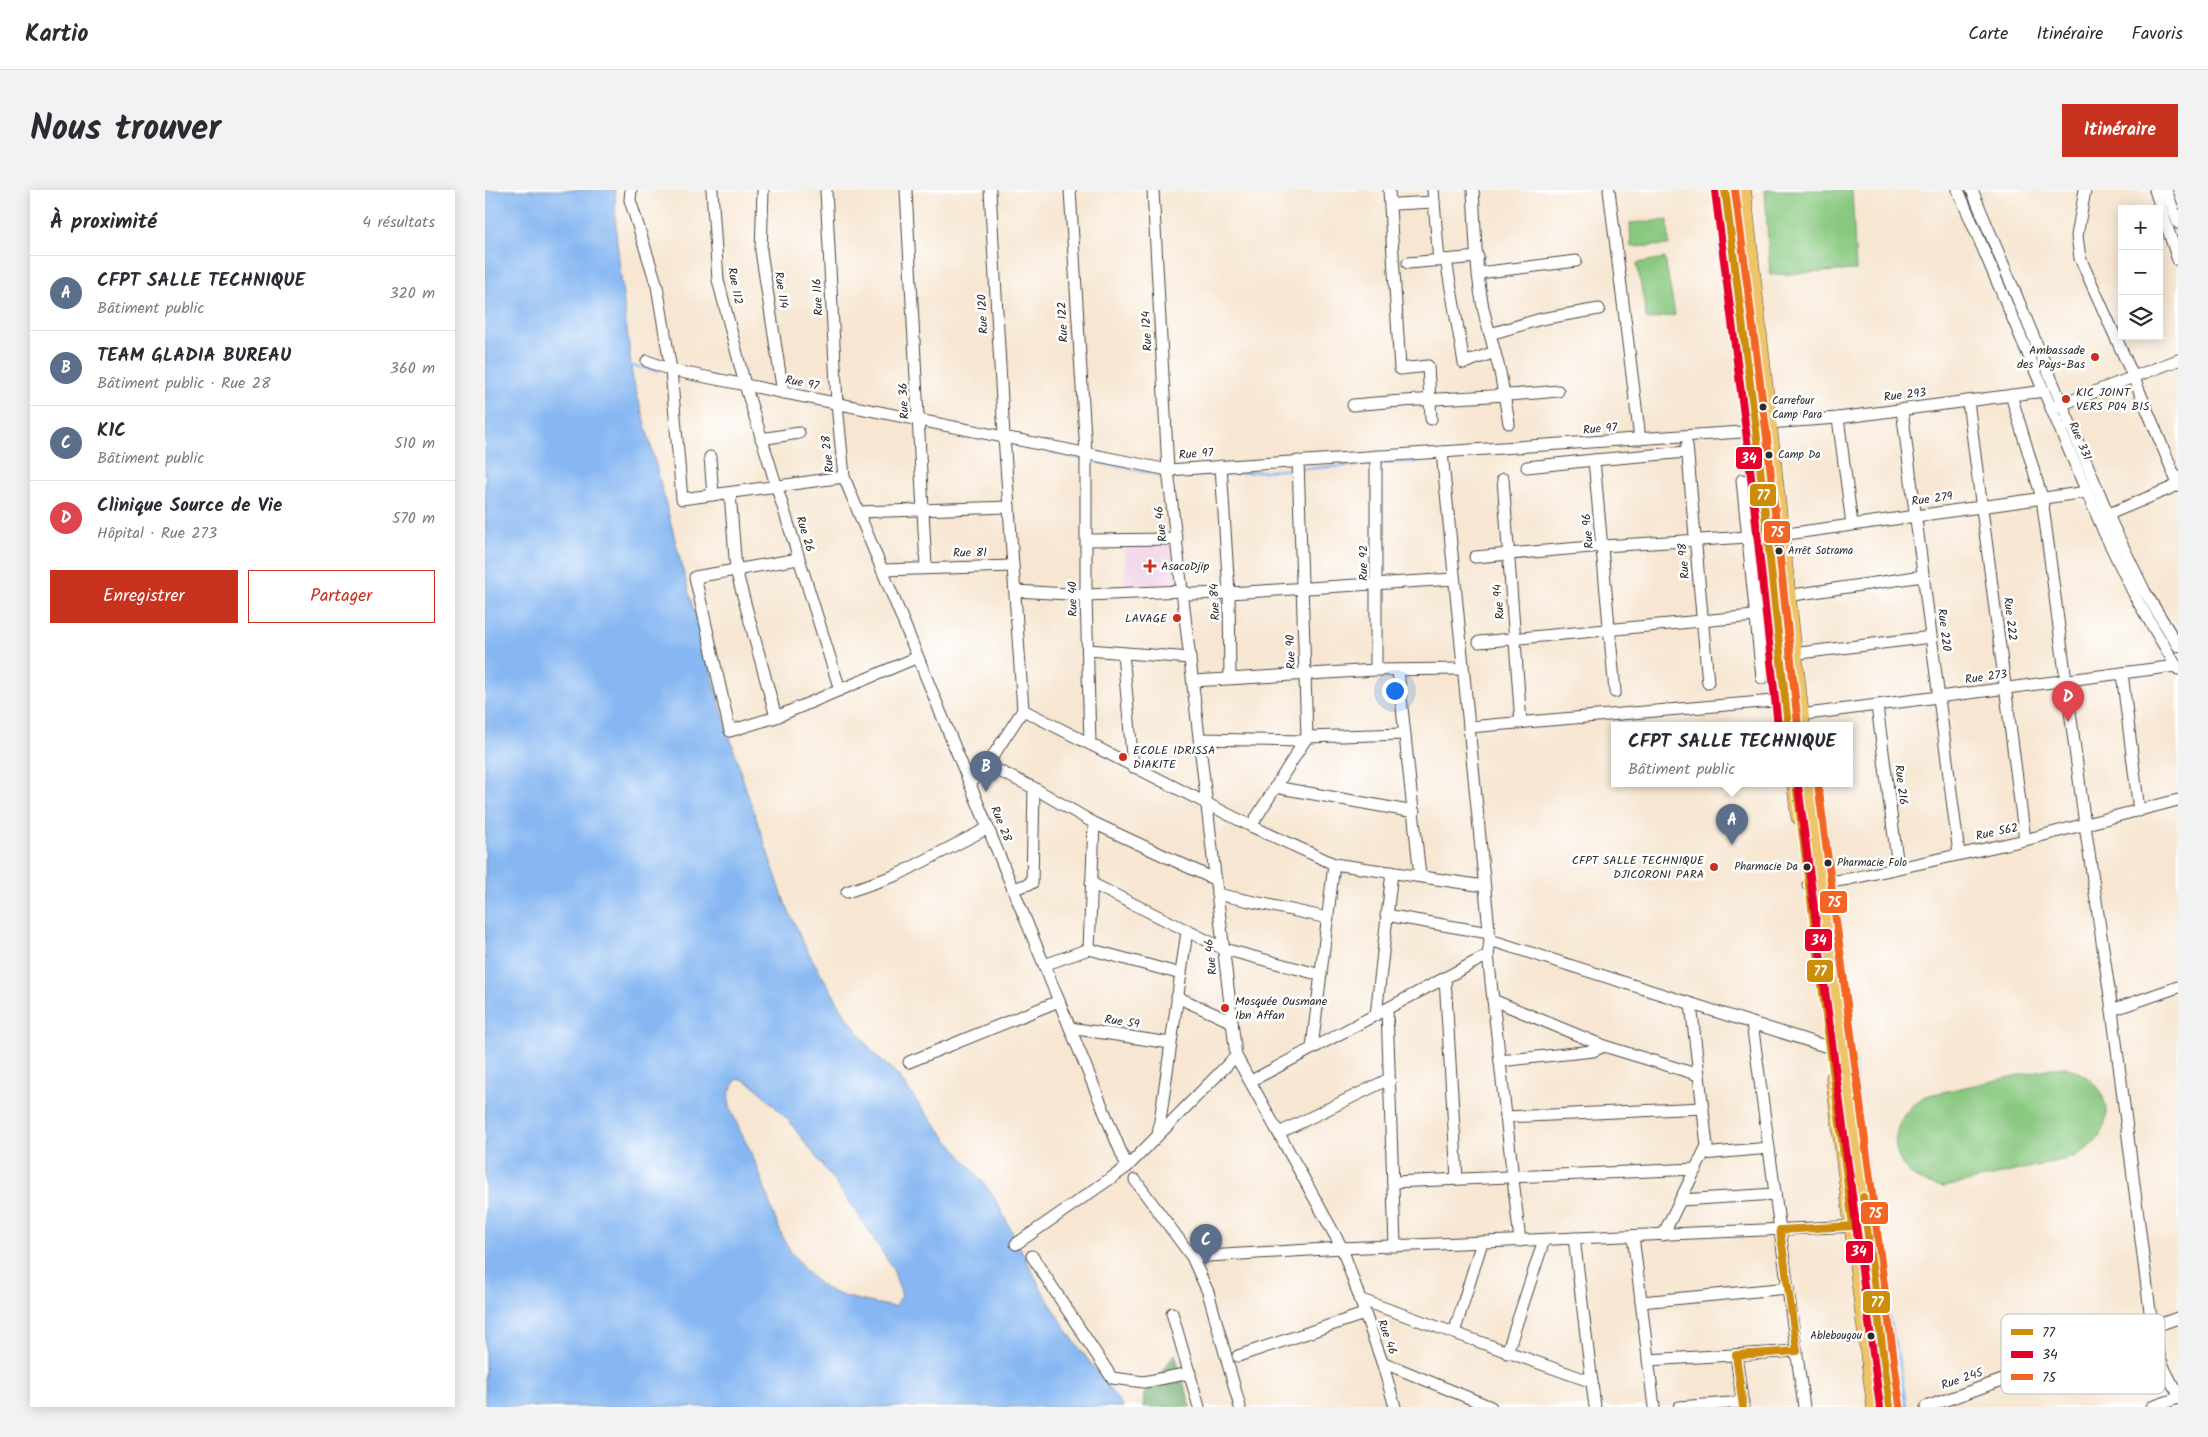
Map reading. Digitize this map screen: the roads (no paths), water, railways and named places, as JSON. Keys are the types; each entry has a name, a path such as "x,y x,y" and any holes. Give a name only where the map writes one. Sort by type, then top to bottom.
{"highway":[{"path":"1725,190 1780,535 1797,722"},
{"path":"1742,190 1762,426 1775,614 1785,700 1797,722"},
{"path":"1797,787 1814,884 1860,1226 1876,1407"},
{"path":"1808,787 1814,884 1831,1048 1890,1407"}],"street":[{"path":"631,190 630,200 657,286 671,370 682,499 844,477"},
{"name":"Rue 112","path":"712,190 718,280 745,386"},
{"name":"Rue 114","path":"763,190 761,251 783,393"},
{"name":"Rue 116","path":"826,190 837,404"},
{"name":"Rue 36","path":"906,190 927,567"},
{"name":"Rue 120","path":"990,190 1004,436 1023,710"},
{"name":"Rue 122","path":"1070,190 1087,453"},
{"name":"Rue 124","path":"1153,190 1168,470"},
{"path":"1389,190 1400,370 1428,366 1431,419"},
{"path":"1433,190 1442,260 1465,363 1495,352"},
{"path":"1473,190 1479,273 1487,324 1505,396 1509,423"},
{"path":"1609,190 1640,439"},
{"name":"Rue 331","path":"1959,190 2044,391 2056,407 2145,592 2178,646"},
{"name":"Rue 331","path":"1972,190 2087,492 2137,600 2177,667"},
{"path":"1978,203 1983,190"},
{"path":"2085,190 2077,236 2080,258 2133,376 2178,485 2109,514"},
{"path":"2155,190 2178,260"},
{"path":"2166,190 2178,223"},
{"path":"1397,204 1434,202"},
{"path":"1408,263 1478,258"},
{"path":"1479,273 1576,261"},
{"path":"1491,334 1541,319 1599,309"},
{"path":"2056,407 2178,360"},
{"name":"Rue 97","path":"647,361 671,370 745,386 919,419 1168,470 1221,466 1299,467 1376,462 1442,452 1686,436 1762,426"},
{"name":"Rue 26","path":"745,386 840,690"},
{"path":"1353,405 1558,391"},
{"name":"Rue 293","path":"1762,426 2044,391"},
{"path":"2011,395 2042,498 2085,825 2112,1010 2149,1314"},
{"name":"Rue 222","path":"1968,401 2025,840"},
{"name":"Rue 28","path":"837,404 844,477 1127,1167"},
{"name":"Rue 220","path":"1902,410 1959,854"},
{"path":"1838,418 1852,524"},
{"path":"761,439 799,434"},
{"name":"Rue 98","path":"1686,436 1708,683"},
{"path":"1442,452 1489,936 1488,955 1520,1241"},
{"path":"1527,467 1687,452"},
{"name":"Rue 40","path":"1087,453 1086,595 1090,744"},
{"path":"709,457 713,495"},
{"name":"Rue 96","path":"1594,460 1615,692"},
{"name":"Rue 92","path":"1376,462 1377,670"},
{"name":"Rue 84","path":"1221,466 1229,593 1230,678"},
{"name":"Rue 90","path":"1299,467 1306,739"},
{"name":"Rue 46","path":"1168,470 1236,1056 1342,1248 1382,1362 1395,1407"},
{"name":"Rue 94","path":"1503,479 1521,723"},
{"path":"1742,480 1762,678"},
{"name":"Rue 279","path":"1780,535 2087,492"},
{"path":"730,493 736,570 776,718"},
{"path":"859,512 1009,507"},
{"path":"1475,557 1603,546 1748,537"},
{"path":"1087,540 1177,539"},
{"path":"798,559 695,577 730,731 776,718 918,657"},
{"name":"Rue 81","path":"927,567 1013,566"},
{"path":"883,570 927,567"},
{"path":"1787,596 1923,576"},
{"path":"1015,590 1086,595 1183,591 1189,594 1229,593 1303,590 1454,579"},
{"path":"1479,642 1775,614"},
{"path":"1792,654 1931,637"},
{"path":"1088,650 1190,658"},
{"path":"1123,652 1133,767"},
{"name":"Rue 273","path":"1797,722 1877,706 2177,667"},
{"path":"1193,681 1377,670 1463,669"},
{"path":"1398,670 1420,876"},
{"path":"2121,673 2139,812"},
{"path":"1469,727 1785,700"},
{"name":"Rue 216","path":"1877,706 1898,867"},
{"path":"970,784 987,765 1023,710 1208,805 1334,864 1484,886"},
{"path":"1200,739 1306,739 1405,734"},
{"path":"1251,826 1306,739"},
{"path":"987,765 1034,788 1094,823 1216,880"},
{"path":"1275,787 1414,812"},
{"path":"1013,889 1032,883 1034,788"},
{"name":"Rue 562","path":"1814,884 2025,840 2139,812 2178,800"},
{"path":"1089,949 1094,823"},
{"path":"847,892 897,875 988,828"},
{"path":"1313,1048 1334,864"},
{"path":"1392,872 1386,915 1381,1012 1389,1080 1395,1246"},
{"path":"1091,883 1224,950 1321,975"},
{"path":"1217,894 1327,918"},
{"path":"1386,915 1489,936 1691,1004 1831,1048"},
{"path":"1158,1136 1187,931"},
{"path":"1044,965 1089,949 1181,974"},
{"path":"1251,1081 1488,955"},
{"path":"1445,978 1457,1179"},
{"path":"2112,1010 2178,987"},
{"path":"1177,997 1232,1022"},
{"path":"1493,1000 1604,1046 1699,1075"},
{"path":"909,1062 1059,1001"},
{"path":"1663,1235 1707,1146 1691,1004"},
{"path":"1752,1023 1804,1407"},
{"name":"Rue 59","path":"1070,1028 1170,1043"},
{"path":"1500,1061 1593,1051 1604,1046"},
{"path":"1016,1244 1127,1167 1236,1056"},
{"path":"1279,1133 1389,1080"},
{"path":"1506,1117 1703,1108"},
{"path":"1703,1154 1769,1148"},
{"path":"1393,1182 1695,1169"},
{"path":"1135,1180 1192,1257 1209,1292 1240,1407"},
{"path":"1681,1200 1775,1194"},
{"path":"1192,1257 1342,1248 1860,1226"},
{"path":"1633,1236 1654,1407"},
{"path":"1574,1238 1595,1407"},
{"path":"1507,1352 1543,1240"},
{"path":"1454,1333 1482,1242"},
{"path":"1032,1256 1112,1378 1144,1382 1190,1373"},
{"path":"1641,1302 1788,1288"},
{"path":"1359,1299 1592,1382"},
{"path":"1172,1313 1199,1407"},
{"path":"1238,1356 1364,1314"},
{"name":"Rue 245","path":"2165,1322 2178,1318"},
{"path":"1648,1360 1797,1351"},
{"path":"1679,1407 1743,1405 1736,1355"},
{"path":"1382,1362 1491,1407"},
{"path":"2165,1371 2178,1393"},
{"name":"Rue 245","path":"1926,1407 2001,1380"},
{"path":"2152,1407 2178,1398"}],"water":[{"path":"485,190 615,190 616,233 632,374 690,597 725,721 785,903 808,952 845,1014 875,1055 897,1074 921,1107 993,1195 1044,1294 1074,1341 1123,1407 485,1407","holes":["742,1079 754,1086 789,1121 852,1205 893,1269 902,1296 895,1307 857,1300 829,1290 808,1273 787,1246 756,1164 737,1124 729,1099 731,1088 736,1080"]}],"waterway":[{"path":"628,365 659,371"},
{"path":"1049,452 1083,459"},
{"path":"1088,460 1166,476"},
{"path":"1379,464 1415,462"},
{"path":"1301,469 1373,464"},
{"path":"1224,474 1296,469"},
{"path":"1172,476 1219,474"},
{"path":"1820,787 1831,872"},
{"path":"1835,898 1867,1171"},
{"path":"1884,1298 1900,1365 1906,1407"}],"place":[{"name":"Ambassade des Pays-Bas","path":"2095,357"},
{"name":"K1C JOINT VERS P04 BIS","path":"2066,399"},
{"name":"Carrefour Camp Para","path":"1763,407"},
{"name":"Camp Da","path":"1769,455"},
{"name":"Arrêt Sotrama","path":"1779,551"},
{"name":"AsacoDjip","path":"1150,566"},
{"name":"LAVAGE","path":"1177,618"},
{"name":"Clinique Source de Vie","path":"2068,722"},
{"name":"ECOLE IDRISSA DIAKITE","path":"1123,757"},
{"name":"TEAM GLADIA BUREAU","path":"986,792"},
{"name":"CFPT SALLE TECHNIQUE","path":"1732,845"},
{"name":"Pharmacie Folo","path":"1828,863"},
{"name":"CFPT SALLE TECHNIQUE DJICORONI PARA","path":"1714,867"},
{"name":"Pharmacie Da","path":"1807,867"},
{"name":"Mosquée Ousmane Ibn Affan","path":"1225,1008"},
{"name":"K1C","path":"1206,1265"},
{"name":"Ablebougou","path":"1871,1336"}]}
